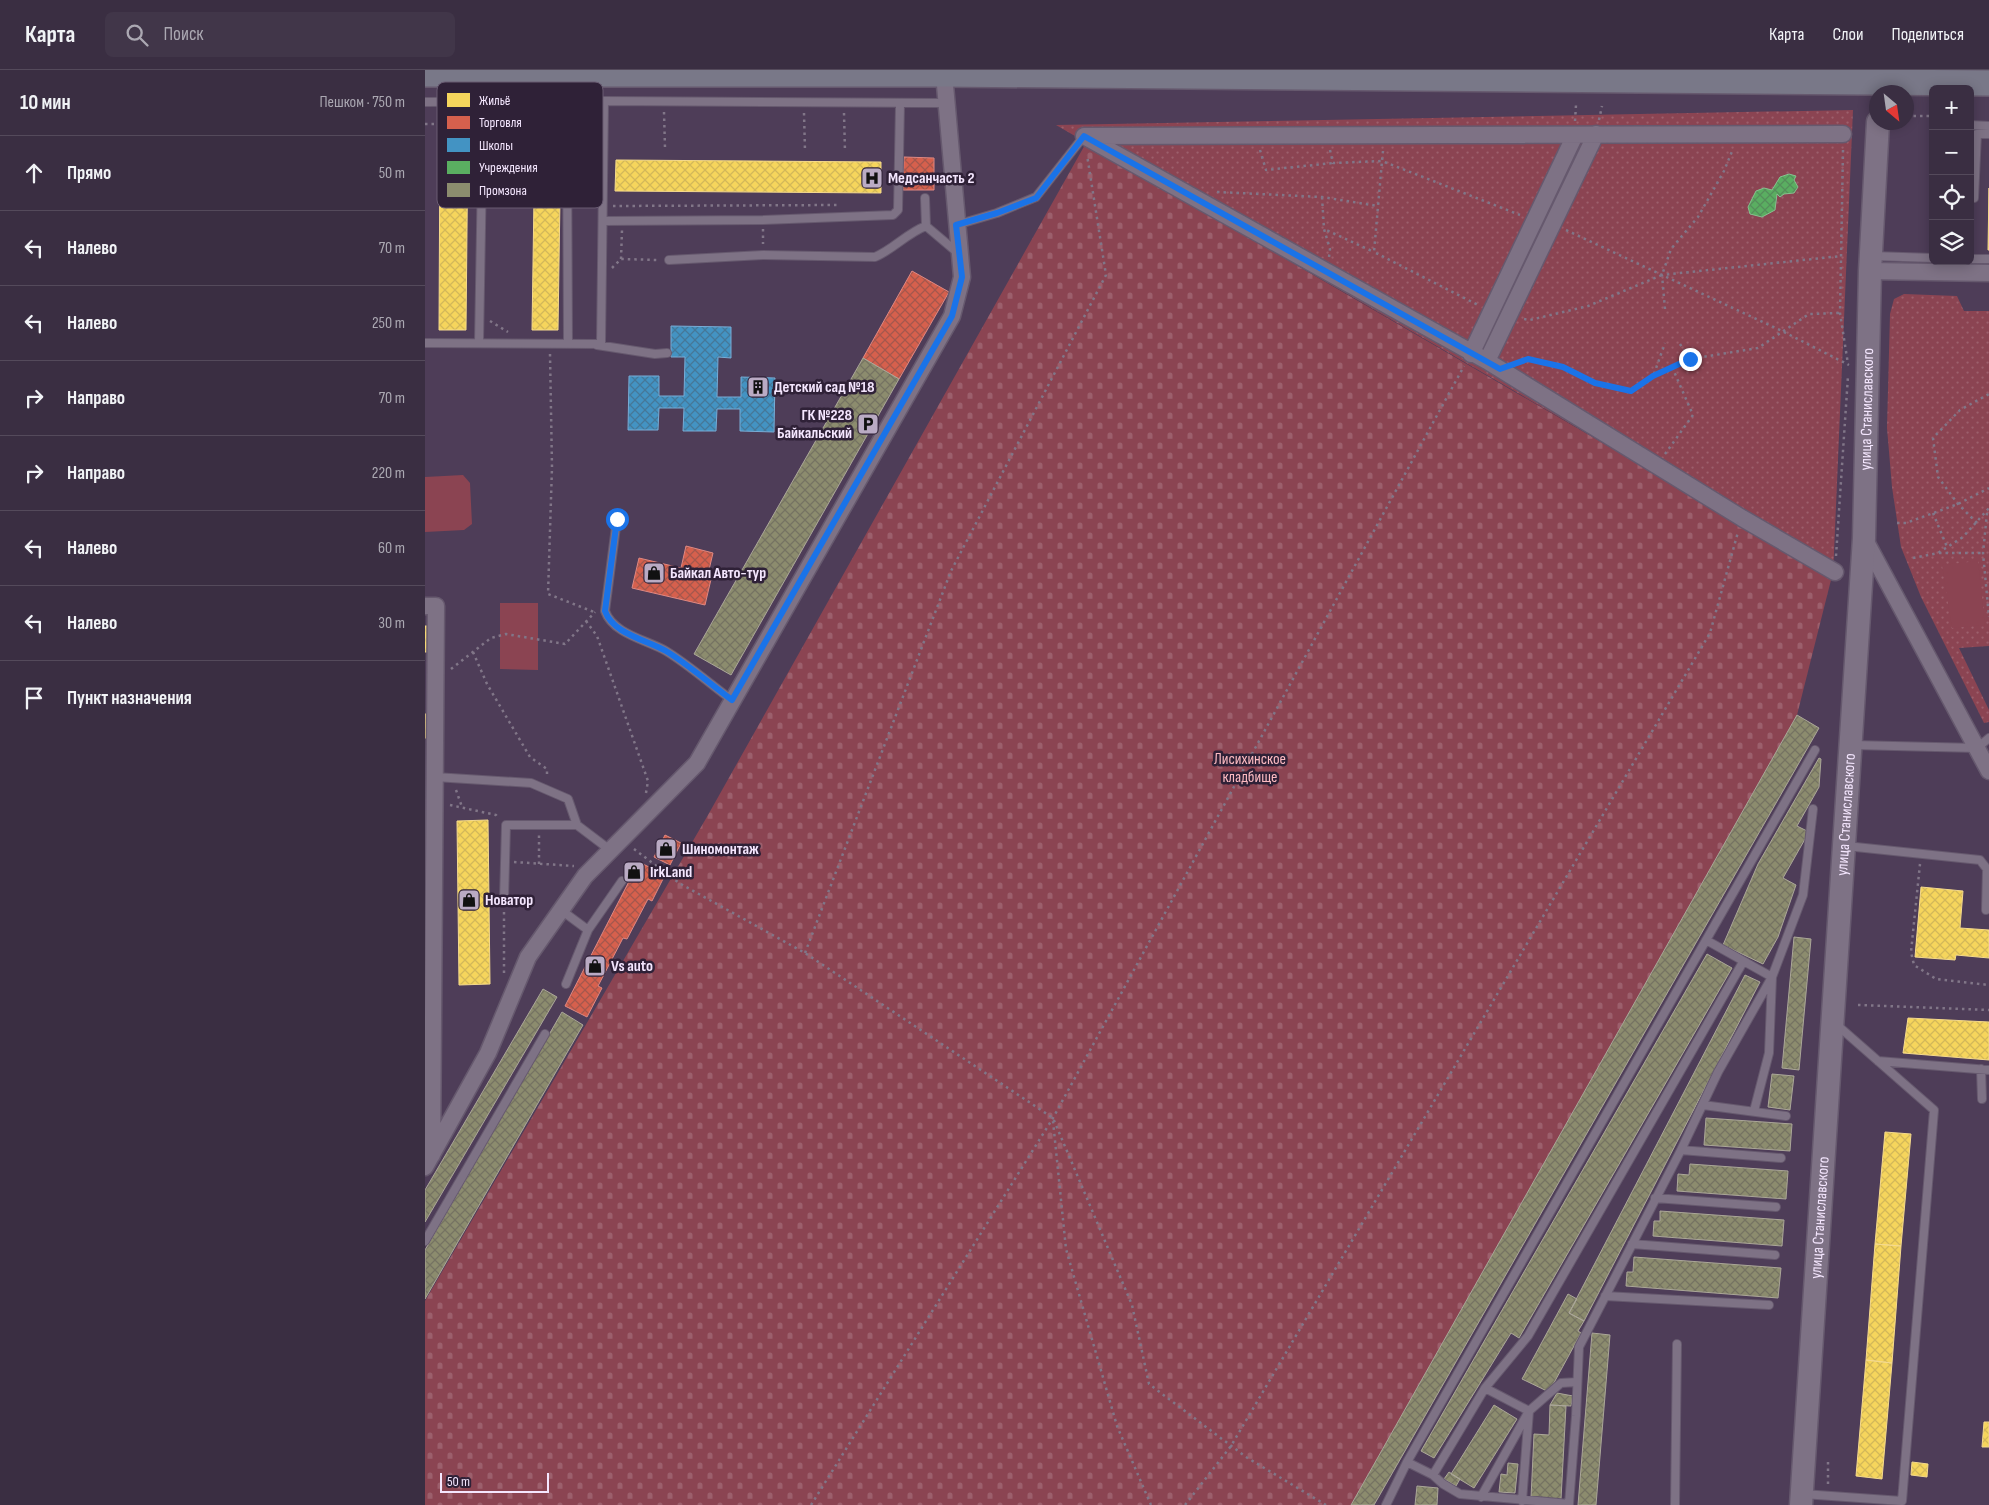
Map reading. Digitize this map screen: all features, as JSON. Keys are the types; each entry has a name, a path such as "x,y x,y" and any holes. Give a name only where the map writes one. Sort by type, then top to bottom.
{"main road":[{"path":"425,74 944,74 1989,83"},
{"name":"улица Станиславского","path":"1801,1499 1864,538 1871,263 1878,130"}],"street":[{"path":"428,1162 488,1053 528,957 585,876 697,763 952,316 962,277 944,74"},
{"path":"1493,365 1509,316 1596,134"},
{"path":"1084,136 1843,134"},
{"path":"1471,354 1575,135"},
{"path":"1084,136 1493,365 1742,518 1835,572"},
{"path":"1871,263 1989,273"},
{"path":"1864,538 1983,743 1989,771"},
{"path":"425,606 436,606 435,801 429,936 428,1162"}],"lane":[{"path":"425,343 601,344 604,101 844,104 946,103"},
{"path":"604,221 763,220 893,214 898,210 900,104"},
{"path":"1974,125 1989,126"},
{"path":"1974,135 1989,134"},
{"path":"956,225 997,213 1036,198 1084,136"},
{"path":"925,198 926,226 961,256"},
{"path":"479,343 481,208"},
{"path":"567,208 568,344"},
{"path":"669,260 763,255 875,257 890,251 914,230 926,226"},
{"path":"1871,263 1929,258"},
{"path":"1974,259 1989,259"},
{"path":"591,344 655,354 667,353"},
{"path":"617,519 605,611 607,617 621,629 666,651 732,700"},
{"path":"1851,745 1983,743"},
{"path":"1386,1505 1407,1462 1815,750"},
{"path":"435,777 531,783 568,798 577,825"},
{"path":"1407,1462 1433,1475 1443,1484 1460,1494 1569,1504 1579,1347 1703,1105 1772,976 1803,895 1813,809"},
{"path":"504,900 506,825 577,825 615,845"},
{"path":"1844,845 1980,860 1987,869 1986,910"},
{"path":"566,984 588,930 622,881"},
{"path":"561,910 588,930"},
{"path":"1706,940 1743,962 1772,976"},
{"path":"1433,1475 1485,1388 1529,1336 1743,962"},
{"path":"1754,1111 1769,1052 1772,976"},
{"path":"1801,1499 1827,1496 1902,1501 1934,1110 1833,1021"},
{"path":"425,1241 545,1034"},
{"path":"1878,1061 1985,1070 1982,1099"},
{"path":"1703,1105 1786,1116"},
{"path":"1681,1150 1781,1158"},
{"path":"1655,1198 1776,1207"},
{"path":"1632,1244 1775,1255"},
{"path":"1605,1296 1769,1305"},
{"path":"1675,1505 1677,1344"},
{"path":"1481,1497 1529,1411 1561,1383 1577,1382"},
{"path":"1485,1388 1529,1411"},
{"path":"1522,1501 1529,1411"}],"path":[{"path":"664,102 665,148"},
{"path":"804,103 805,151"},
{"path":"844,104 845,152"},
{"path":"1914,116 1929,116"},
{"path":"1665,309 1662,275 1671,249 1698,217 1724,171 1739,134"},
{"path":"1553,224 1782,331 1849,365 1840,313 1843,134"},
{"path":"805,953 951,571 1106,275 1084,136"},
{"path":"1256,136 1266,170 1333,163 1382,161 1534,221"},
{"path":"1327,136 1333,163"},
{"path":"1374,252 1386,136"},
{"path":"1217,192 1322,198 1378,206"},
{"path":"1322,198 1324,229 1331,249 1326,272"},
{"path":"622,207 840,205"},
{"path":"763,220 763,255"},
{"path":"1324,229 1491,311"},
{"path":"1509,316 1530,320 1588,306 1662,275 1841,256"},
{"path":"602,277 621,259 669,260"},
{"path":"1493,365 1528,359 1563,367 1595,383 1631,391 1653,376 1690,359 1758,348 1809,314 1840,313"},
{"path":"480,314 514,336 515,343"},
{"path":"1653,376 1665,343"},
{"path":"550,344 552,476 548,594 607,617"},
{"path":"1680,344 1690,359"},
{"path":"811,1505 1053,1118 1471,354"},
{"path":"1657,466 1693,415 1673,367"},
{"path":"1835,572 1848,375"},
{"path":"1977,523 1958,504 1938,477 1933,438 1960,410 1989,394"},
{"path":"1897,522 1906,523 1958,504 1989,488"},
{"path":"1989,508 1983,553 1989,617"},
{"path":"1933,513 1947,547"},
{"path":"1938,554 1963,537 1987,513"},
{"path":"1185,1505 1231,1446 1710,633 1742,518"},
{"path":"1913,558 1938,554 1983,553"},
{"path":"436,680 491,638 506,634 565,644 595,612"},
{"path":"586,621 597,636 648,781 643,816"},
{"path":"473,651 487,684 530,757 547,769 548,790"},
{"path":"453,778 462,807"},
{"path":"435,801 496,815 506,825"},
{"path":"539,825 539,864"},
{"path":"615,845 805,953 1053,1118 1132,1305 1149,1384 1246,1457 1327,1505"},
{"path":"1921,853 1911,952 1914,965 1936,978 1989,985"},
{"path":"505,862 578,866"},
{"path":"504,900 504,978 514,992"},
{"path":"1859,1005 1989,1010"},
{"path":"1053,1118 1066,1249 1117,1426 1151,1505"},
{"path":"1827,1496 1828,1461"}],"green space":[{"path":"1853,110 1833,576 1056,125"},
{"name":"Лисихинское кладбище","path":"1086,143 1832,576 1797,715 1351,1505 425,1505 425,1301 708,815"},
{"path":"1904,294 1957,296 1964,311 1989,311 1989,646 1959,648 1989,710 1989,722 1984,723 1921,597 1901,547 1892,487 1887,428 1890,314 1894,299"},
{"path":"463,475 470,483 472,524 464,530 425,532 425,477"},
{"path":"1978,561 1985,625 1952,628 1942,565"},
{"path":"500,603 538,603 538,670 500,669"}],"building: Жильё":[{"path":"616,160 881,162 881,193 615,191"},
{"path":"1989,188 1989,250 1988,250"},
{"path":"440,208 467,208 466,330 439,330"},
{"path":"534,208 560,208 558,330 532,330"},
{"path":"425,626 427,626 427,652 425,652"},
{"path":"426,714 426,738 425,738"},
{"path":"488,820 490,984 459,985 457,821"},
{"path":"1921,887 1963,891 1960,928 1989,930 1989,958 1956,955 1955,960 1915,957"},
{"path":"1908,1018 1989,1022 1989,1060 1903,1053"},
{"path":"1885,1132 1911,1134 1901,1246 1875,1244"},
{"path":"1875,1244 1901,1246 1892,1363 1866,1360"},
{"path":"1866,1360 1892,1363 1882,1479 1856,1476"},
{"path":"1984,1422 1989,1422 1989,1447 1982,1447"},
{"path":"1912,1462 1928,1464 1927,1477 1911,1475"}],"building: Торговля":[{"path":"904,157 934,158 934,190 903,190"},
{"path":"912,271 949,292 899,379 863,358"},
{"path":"686,546 713,553 708,574 712,575 705,605 632,588 639,558 681,568"},
{"path":"665,835 681,843 670,865 654,857"},
{"path":"639,862 665,875 652,901 648,899 627,939 623,938 598,986 602,988 587,1017 565,1006"}],"building: Школы":[{"name":"Детский сад №18","path":"671,326 731,327 731,358 718,357 717,397 741,397 741,377 775,378 774,432 740,431 740,409 717,409 716,431 683,431 684,408 659,408 658,430 628,430 629,376 659,376 659,396 684,396 685,357 671,357"}],"building: Учреждения":[{"path":"1789,174 1796,176 1794,180 1798,187 1794,193 1784,194 1780,197 1777,194 1775,210 1762,217 1750,214 1748,207 1756,191 1764,188 1772,190 1780,177"}],"building: Промзона":[{"path":"863,358 899,379 731,675 694,654"},
{"path":"1797,715 1819,728 1374,1505 1351,1505"},
{"path":"1819,758 1821,759 1819,787 1797,826 1809,832 1783,878 1796,885 1778,937 1763,964 1723,945 1758,864"},
{"path":"1794,937 1811,939 1799,1070 1782,1068"},
{"path":"1707,954 1732,968 1519,1338 1511,1333 1434,1458 1421,1451"},
{"path":"1745,975 1760,982 1584,1321 1569,1313"},
{"path":"543,989 557,997 425,1222 425,1190"},
{"path":"562,1012 583,1025 425,1299 425,1250"},
{"path":"1772,1074 1794,1076 1790,1110 1768,1107"},
{"path":"1706,1118 1792,1124 1790,1151 1704,1145"},
{"path":"1690,1164 1788,1171 1786,1199 1677,1191 1678,1174 1689,1175"},
{"path":"1660,1211 1784,1220 1782,1246 1653,1236 1654,1221 1660,1221"},
{"path":"1634,1257 1781,1268 1778,1298 1626,1286 1627,1272 1633,1272"},
{"path":"1568,1294 1577,1299 1569,1313 1584,1321 1578,1331 1581,1333 1549,1392 1522,1379"},
{"path":"1592,1333 1610,1335 1596,1505 1578,1505"},
{"path":"1557,1393 1573,1396 1571,1406 1550,1405"},
{"path":"1494,1405 1517,1419 1474,1488 1451,1474"},
{"path":"1550,1405 1566,1406 1561,1499 1531,1498 1534,1434 1549,1435"},
{"path":"1508,1463 1518,1464 1515,1493 1499,1492 1501,1474 1507,1475"},
{"path":"1449,1472 1460,1479 1456,1486 1444,1479"},
{"path":"1417,1486 1438,1488 1437,1505 1415,1505"}],"place":[{"name":"Медсанчасть 2","path":"872,178"},
{"name":"Детский сад №18","path":"758,387"},
{"name":"ГК №228 Байкальский","path":"868,424"},
{"name":"Байкал Авто-тур","path":"654,573"},
{"name":"Шиномонтаж","path":"666,849"},
{"name":"IrkLand","path":"634,872"},
{"name":"Новатор","path":"469,900"},
{"name":"Vs auto","path":"595,966"}],"route":[{"path":"617,519 605,611 607,617 621,629 666,651 732,700 952,316 962,277 956,225 997,213 1036,198 1049,178 1084,136 1500,369 1528,359 1563,367 1595,383 1631,391 1653,376 1690,359"}]}
